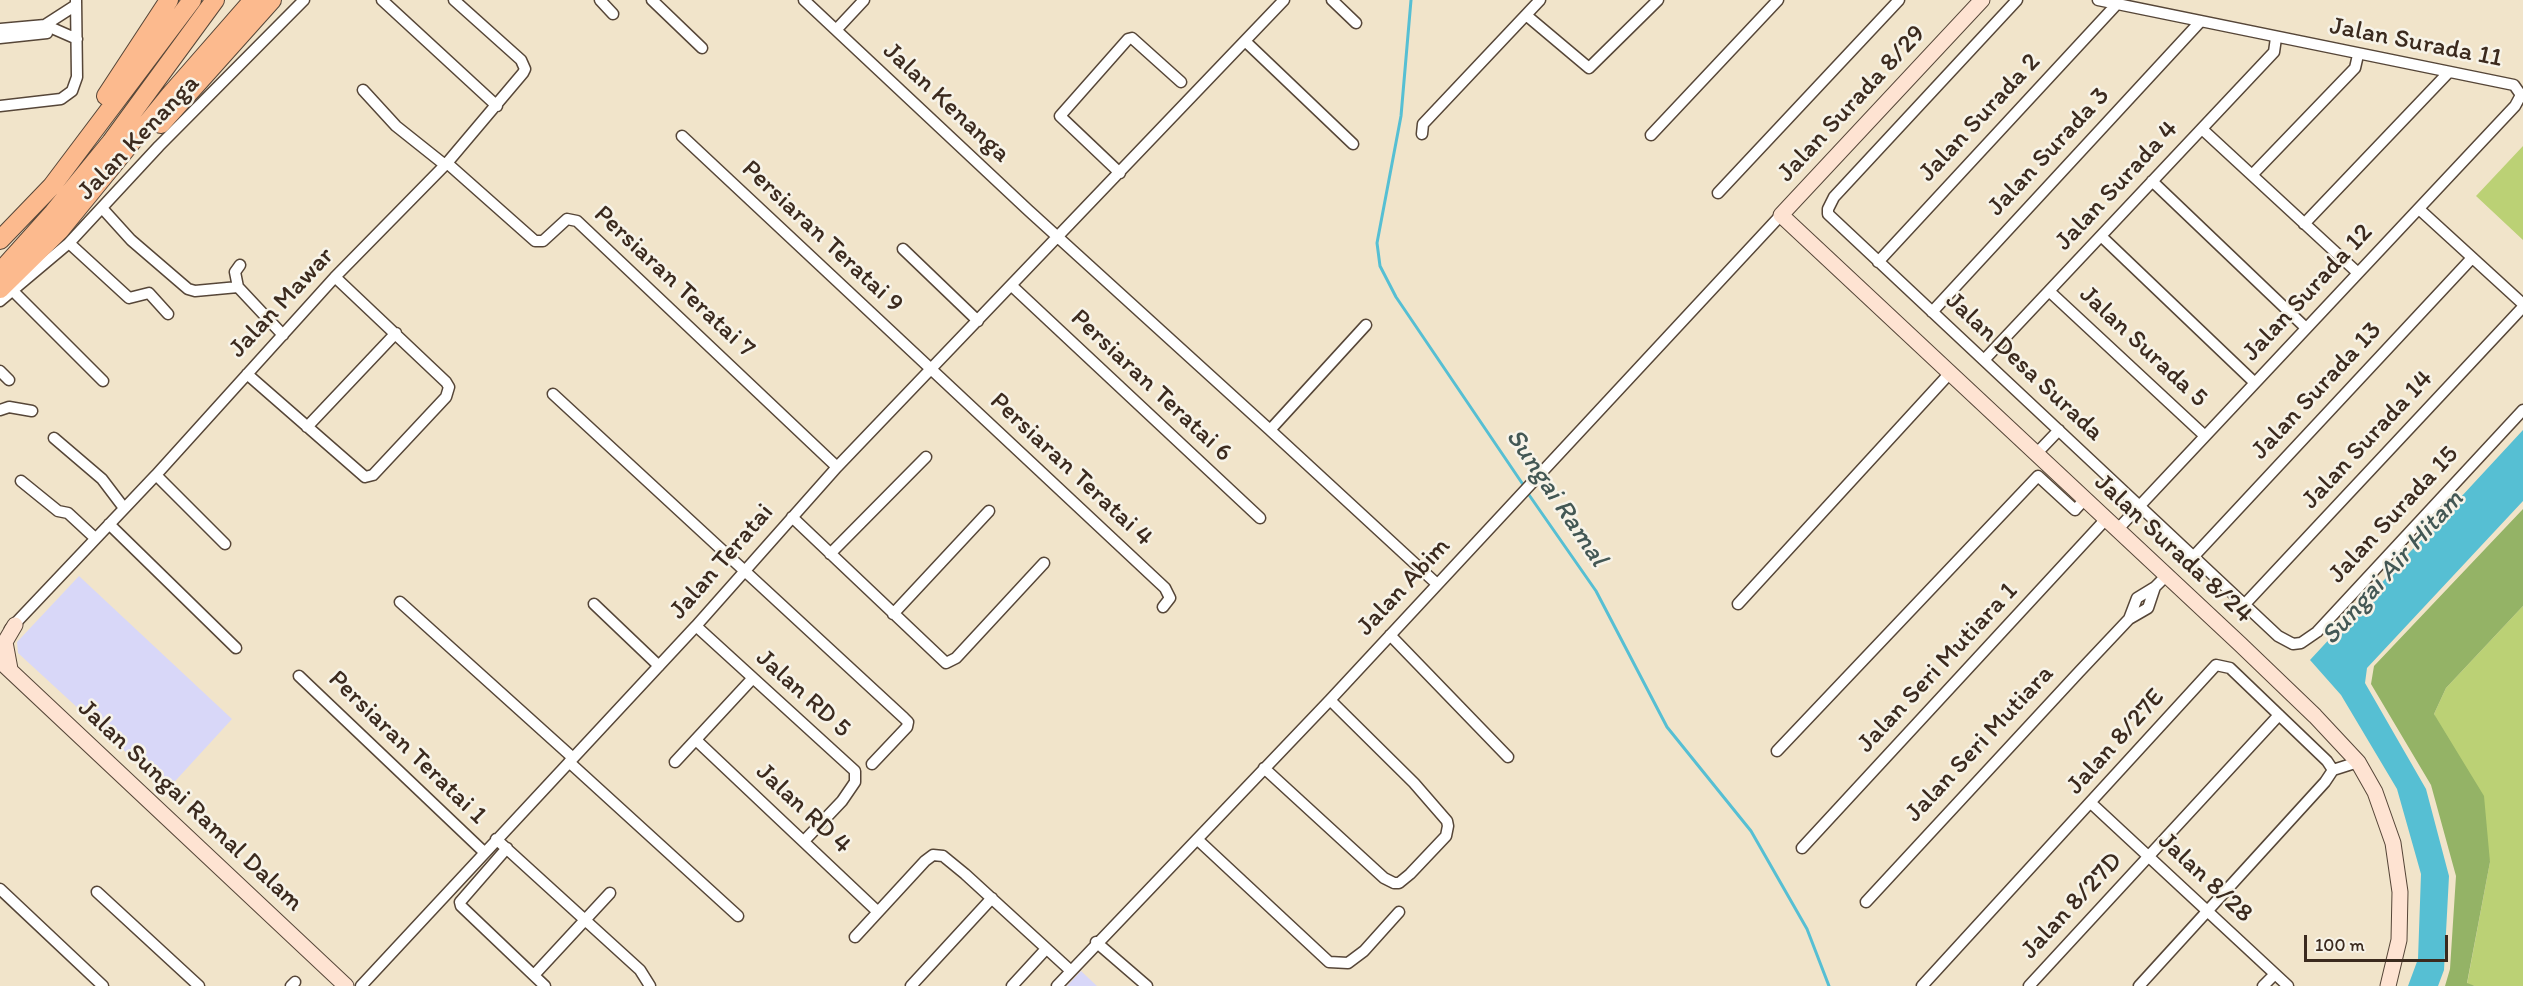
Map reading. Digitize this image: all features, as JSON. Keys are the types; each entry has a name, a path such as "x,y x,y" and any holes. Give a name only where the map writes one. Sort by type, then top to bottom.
{"highway":[{"path":"90,136 99,107 169,0"},
{"path":"0,240 52,186 192,0"},
{"path":"0,272 53,213 111,142 215,0"},
{"path":"64,236 170,95 253,0"},
{"path":"6,290 64,236 272,0"}],"street":[{"name":"Jalan Kenanga","path":"64,236 102,208 159,146 304,0"},
{"path":"382,0 497,106"},
{"path":"600,0 613,14"},
{"path":"652,0 702,48"},
{"name":"Jalan Kenanga","path":"804,0 1059,238 1437,584"},
{"path":"836,30 864,0"},
{"name":"Jalan Teratai","path":"361,986 696,626 837,467 1059,238 1284,0"},
{"path":"1332,0 1356,23"},
{"path":"1422,134 1423,124 1540,0"},
{"path":"1526,15 1589,68 1658,0"},
{"path":"1651,135 1778,0"},
{"name":"Jalan Surada 8/29","path":"1781,215 1982,0"},
{"name":"Jalan Desa Surada","path":"2017,0 1834,197 1827,209 1831,219 2195,555 2278,636 2293,644"},
{"name":"Jalan Surada 11","path":"2098,0 2276,39 2514,85"},
{"name":"Jalan Mawar","path":"0,638 15,625 156,475 335,277 446,164 523,73 524,64 462,2"},
{"path":"1718,193 1892,2"},
{"path":"0,38 46,29 76,3"},
{"path":"0,106 62,99 68,96 76,84 76,3"},
{"name":"Jalan Surada 2","path":"1878,262 2116,5"},
{"name":"Jalan Surada 3","path":"1932,312 2199,22"},
{"path":"0,29 46,29 77,39"},
{"path":"1120,173 1060,116 1128,39 1132,39 1181,82"},
{"name":"Jalan Surada 4","path":"1984,360 2274,52 2276,39"},
{"path":"1245,41 1353,144"},
{"path":"2252,175 2355,69 2358,55"},
{"path":"2304,224 2448,73"},
{"name":"Jalan Surada 12","path":"2112,524 2140,505 2519,100 2521,95 2514,85"},
{"path":"363,90 396,126 446,164"},
{"path":"2202,129 2358,273"},
{"name":"Persiaran Teratai 9","path":"682,136 931,371"},
{"name":"Persiaran Teratai 7","path":"446,164 536,241 543,241 567,219 577,221 837,467"},
{"path":"2152,181 2306,328"},
{"path":"102,208 130,240 188,289 195,291 238,287"},
{"path":"2419,208 2523,306"},
{"name":"Jalan Surada 8/24","path":"1781,215 2112,524 2160,582 2315,716 2358,762 2374,792 2393,843 2400,892 2399,940 2388,986"},
{"name":"Jalan Abim","path":"1056,986 1330,700 1781,215"},
{"path":"64,236 129,298 149,293 168,314"},
{"path":"2101,236 2255,383"},
{"path":"903,249 978,321"},
{"name":"Jalan Surada 13","path":"2195,555 2472,258"},
{"path":"240,265 235,272 238,287 283,335"},
{"path":"247,374 361,476 373,475 446,397 449,387 446,382 335,277"},
{"name":"Persiaran Teratai 6","path":"1012,286 1260,518"},
{"path":"0,301 6,290 103,381"},
{"name":"Jalan Surada 5","path":"2049,291 2205,436"},
{"name":"Jalan Surada 14","path":"2245,604 2523,306"},
{"path":"1270,430 1366,325"},
{"path":"307,427 396,333"},
{"path":"0,371 9,380"},
{"name":"Persiaran Teratai 4","path":"931,371 1165,588 1170,598 1163,607"},
{"path":"1738,604 1950,373"},
{"path":"554,394 908,722 872,764"},
{"path":"0,410 9,407 32,411"},
{"name":"Jalan Surada 15","path":"2293,644 2301,643 2317,632 2523,410"},
{"path":"2036,454 2059,430"},
{"path":"54,438 102,479 124,508"},
{"path":"830,554 926,457"},
{"path":"156,475 225,544"},
{"path":"1777,751 2038,476 2075,510 2085,499"},
{"path":"21,481 58,511 68,513 95,538"},
{"path":"893,614 989,511"},
{"path":"792,517 946,663 956,658 1044,563"},
{"path":"109,524 236,648"},
{"name":"Jalan Seri Mutiara 1","path":"1803,848 2112,524"},
{"name":"Jalan Seri Mutiara","path":"1866,902 2129,619 2137,598 2160,582"},
{"path":"400,602 738,916"},
{"path":"594,604 659,666"},
{"path":"0,632 15,625"},
{"path":"5,665 5,642 15,625"},
{"name":"Jalan RD 5","path":"696,626 855,771 855,782 842,801 804,841"},
{"path":"1390,635 1508,757"},
{"name":"Jalan Sungai Ramal Dalam","path":"5,665 346,986"},
{"name":"Jalan 8/27E","path":"1922,986 2216,665 2230,668 2326,760 2333,770"},
{"name":"Persiaran Teratai 1","path":"299,676 484,852"},
{"path":"675,762 752,679"},
{"path":"1264,768 1384,878 1394,883 1410,874 1446,836 1447,821 1414,783 1330,700"},
{"name":"Jalan 8/27D","path":"2029,986 2279,715"},
{"name":"Jalan RD 4","path":"696,740 878,912"},
{"path":"2139,986 2325,782 2333,770 2358,762"},
{"name":"Jalan 8/28","path":"2091,804 2288,986"},
{"path":"496,839 640,970 650,986"},
{"path":"1198,840 1329,962 1348,963 1364,951 1399,912"},
{"path":"507,848 460,902 461,906 545,986"},
{"path":"855,937 925,861 933,855 942,856 1071,970"},
{"path":"0,889 104,986"},
{"path":"97,892 199,986"},
{"path":"534,975 610,893"},
{"path":"911,986 992,898"},
{"path":"1096,942 1147,986"},
{"path":"1012,986 1046,949"},
{"path":"320,961 330,986"},
{"path":"2263,986 2275,974"}],"shaded area":[{"path":"79,576 232,719 167,790 18,653 17,642"},
{"path":"1081,971 1097,986 1067,986"}],"green space":[{"path":"2523,146 2523,240 2476,196"},
{"path":"2523,509 2523,606 2446,688 2434,714 2484,796 2490,862 2467,983 2475,986 2445,986 2450,969 2456,876 2431,785 2371,684 2374,666"},
{"path":"2523,606 2523,986 2475,986 2467,984 2490,862 2434,714 2446,688"}],"water":[{"path":"2523,430 2523,501 2367,668 2365,683 2426,789 2449,876 2444,970 2438,986 2408,986 2418,959 2421,874 2397,789 2341,695 2310,660"}],"waterway":[{"name":"Sungai Ramal","path":"1411,0 1401,116 1377,243 1380,266 1396,297 1524,486"},
{"name":"Sungai Ramal","path":"1527,492 1596,591 1667,727 1751,831 1807,929 1829,986"}],"water label":[{"name":"Sungai Air Hitam","path":"2393,568"}]}
